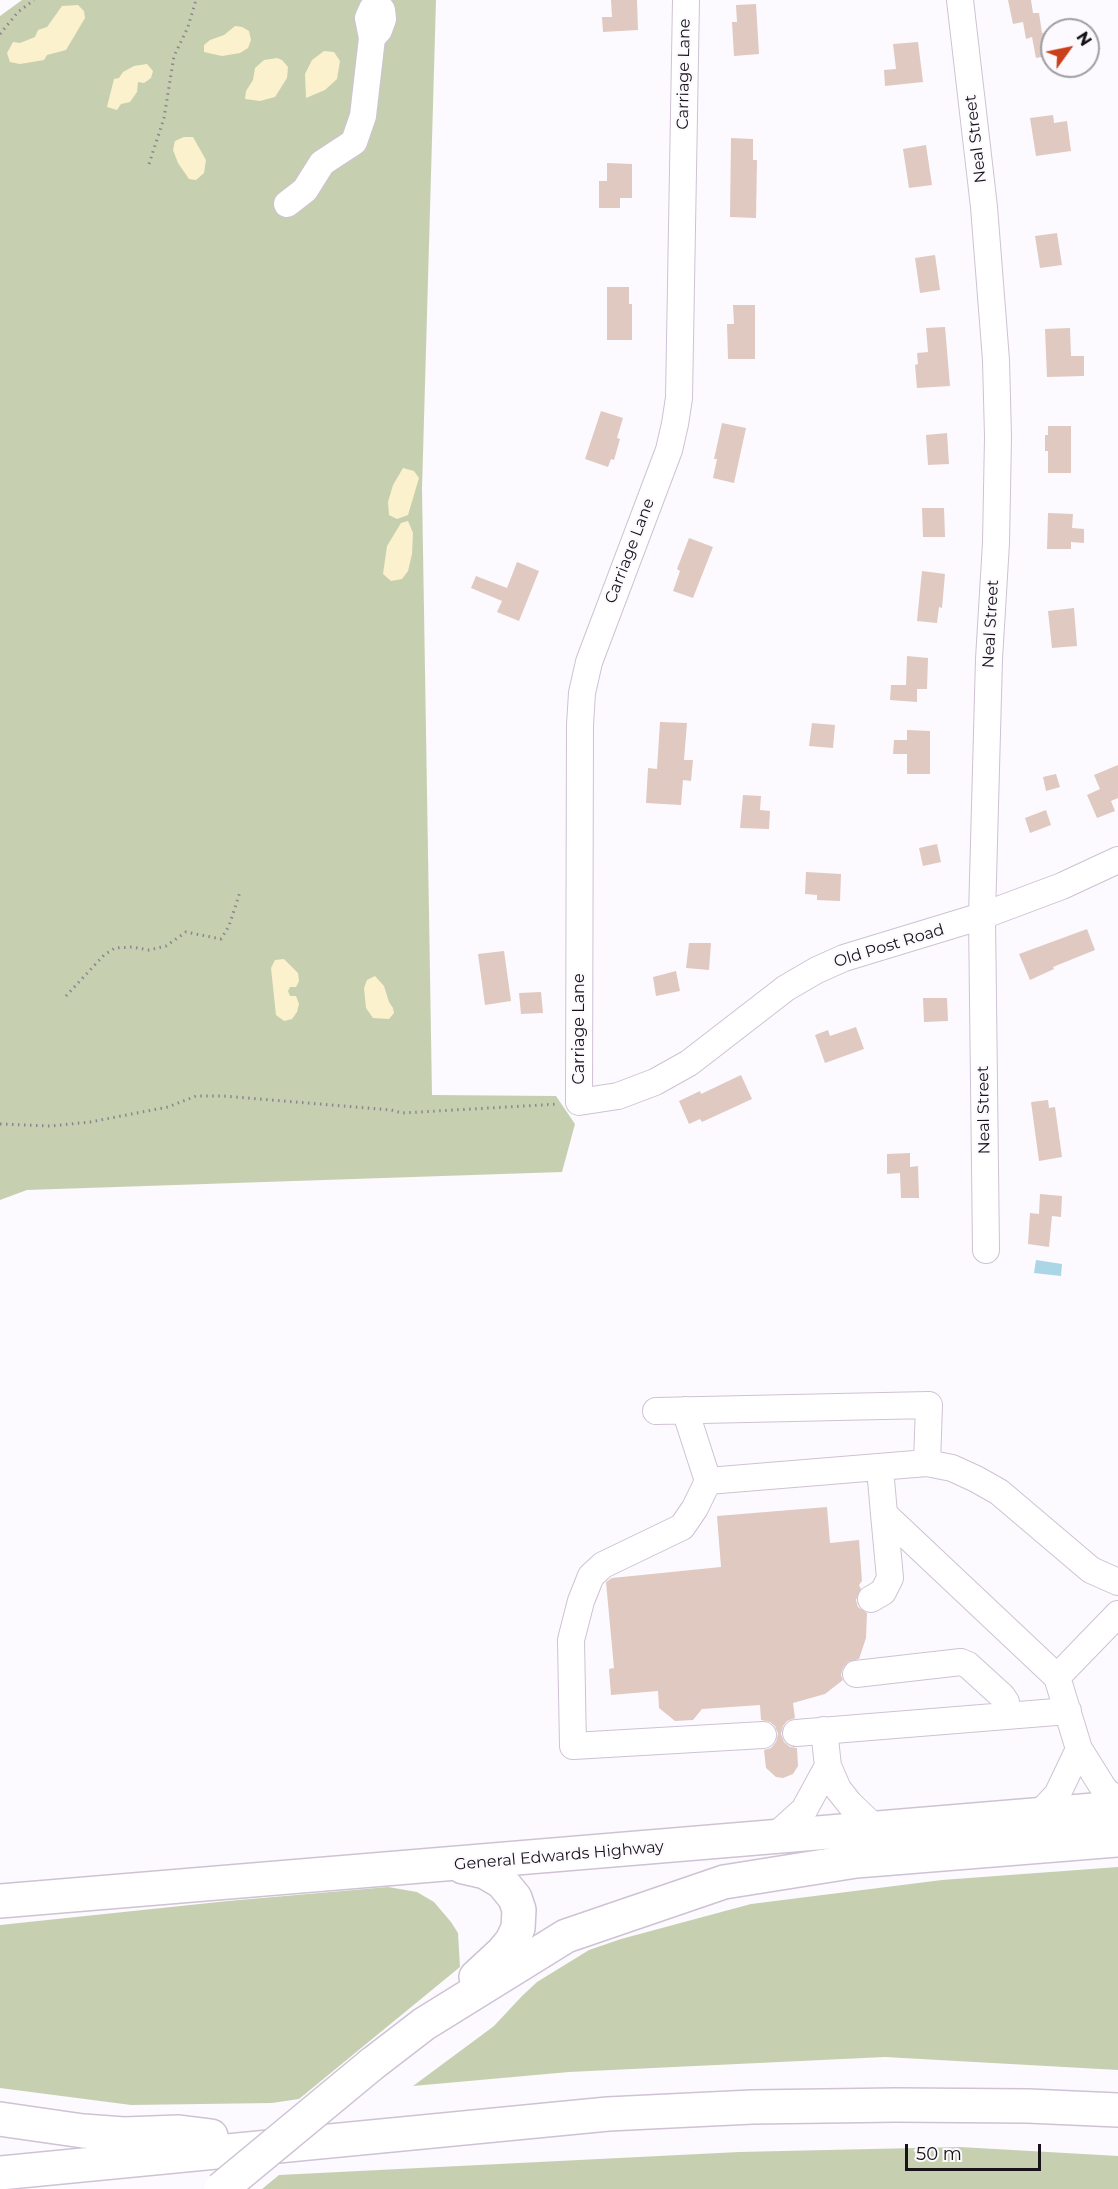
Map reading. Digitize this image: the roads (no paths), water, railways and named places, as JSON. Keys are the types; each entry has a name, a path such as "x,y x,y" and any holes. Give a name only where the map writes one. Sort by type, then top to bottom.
{"main road":[{"name":"General Edwards Highway","path":"0,1901 1118,1808"},
{"path":"424,2024 566,1936 724,1882 856,1861 1118,1840"},
{"path":"221,2189 424,2024 503,1952 515,1934 519,1922 519,1910 514,1898 502,1882 478,1870 446,1865"},
{"path":"0,2173 535,2119 678,2110 896,2104 1118,2110"},
{"path":"0,2119 83,2131 144,2134 179,2132 285,2144"}],"street":[{"name":"Carriage Lane","path":"579,1102 582,693 589,662 669,450 679,399 686,0"},
{"name":"Neal Street","path":"960,0 984,207 996,371 998,437 982,916 986,1250"},
{"path":"287,204 305,190 322,163 354,142 363,116 372,38"},
{"name":"Old Post Road","path":"579,1102 618,1095 655,1082 689,1063 786,988 817,970 844,958 982,916 1062,886 1118,860"},
{"path":"656,1411 929,1405 927,1463"},
{"path":"685,1410 708,1481 695,1508 682,1527 603,1565 591,1576 581,1601 571,1640 573,1746 763,1735"},
{"path":"708,1481 927,1463 952,1468 991,1488 1091,1570 1118,1582"},
{"path":"871,1599 883,1592 890,1578 880,1467"},
{"path":"884,1514 1057,1677 1079,1749 1104,1789 1118,1800"},
{"path":"1057,1677 1118,1614"},
{"path":"856,1674 962,1662 1002,1696 1006,1702 1008,1716"},
{"path":"796,1733 1068,1711"},
{"path":"824,1730 828,1766 838,1789 875,1828"},
{"path":"1038,1815 1057,1795 1079,1749"},
{"path":"773,1838 804,1810 828,1766"}],"water":[{"path":"1036,1260 1062,1264 1061,1276 1034,1273"}]}
